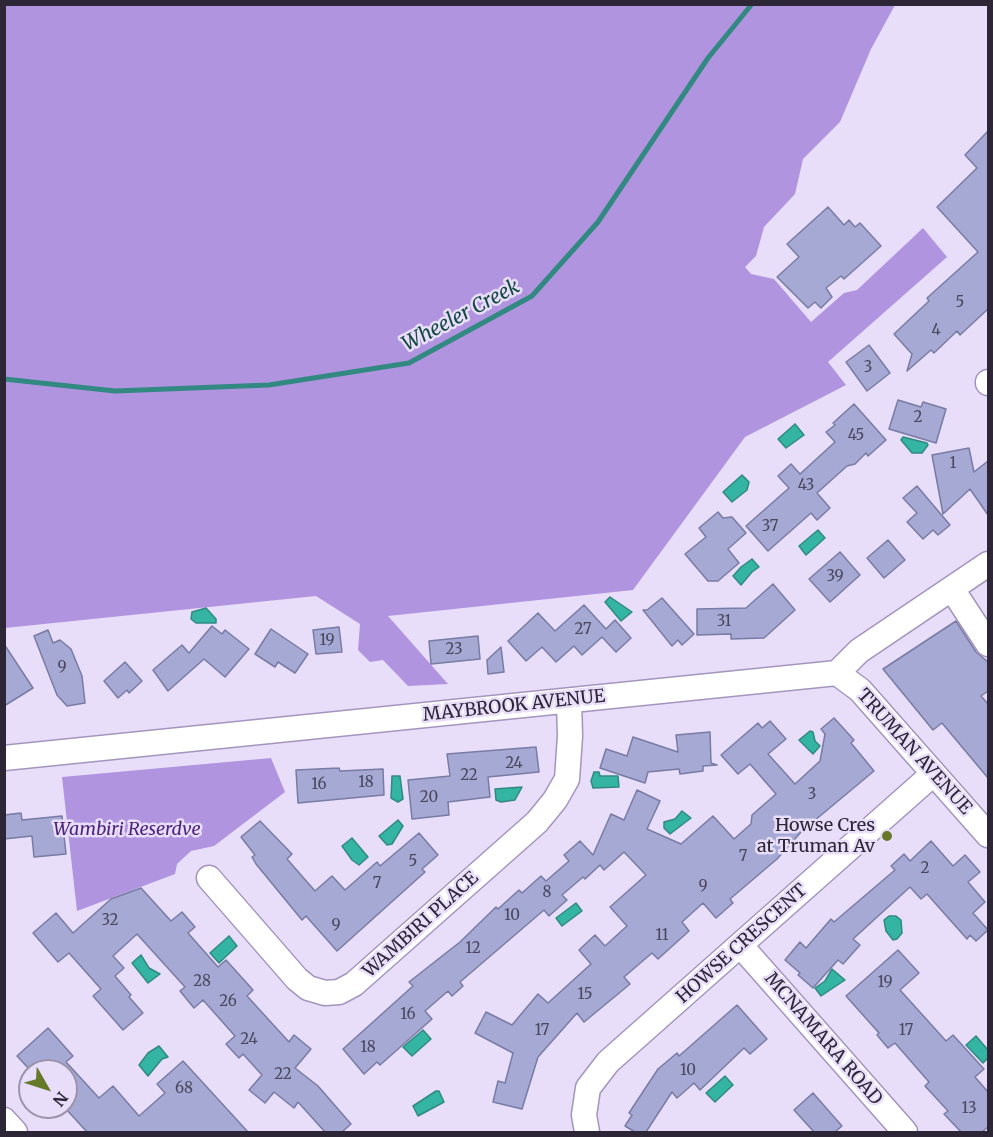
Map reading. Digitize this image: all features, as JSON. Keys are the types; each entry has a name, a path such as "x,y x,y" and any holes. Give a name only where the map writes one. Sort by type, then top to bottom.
{"street":[{"path":"837,673 859,651 988,564"},
{"path":"952,589 988,644"},
{"name":"MAYBROOK AVENUE","path":"4,758 837,673"},
{"name":"TRUMAN AVENUE","path":"837,673 860,690 988,835"},
{"name":"WAMBIRI PLACE","path":"209,878 297,979 308,988 325,993 339,992 354,984 537,822 555,800 567,779 570,736 569,701"},
{"name":"HOWSE CRESCENT","path":"587,1132 585,1102 595,1077 608,1062 933,774"},
{"name":"MCNAMARA ROAD","path":"741,946 905,1132"},
{"path":"4,1120 15,1132"}],"green space":[{"path":"5,4 895,5 871,49 840,122 803,159 795,194 764,227 756,256 745,267 751,274 774,279 811,322 844,293 857,290 923,228 947,257 828,362 846,385 745,437 633,590 388,616 448,684 408,686 383,660 370,662 358,650 360,624 316,596 5,628"},
{"name":"Wambiri Reserdve","path":"271,758 285,792 214,846 191,851 177,864 175,874 77,911 62,777"}],"shaded area":[{"path":"795,424 804,435 786,448 778,439"},
{"path":"903,437 928,445 922,453 912,453 901,440"},
{"path":"742,475 749,482 747,490 732,502 723,492"},
{"path":"818,530 825,538 806,555 799,546"},
{"path":"752,559 759,567 741,585 733,576"},
{"path":"610,597 632,612 621,621 605,602"},
{"path":"206,608 216,619 216,623 196,623 191,619 192,612"},
{"path":"810,731 813,732 815,741 820,746 813,754 799,740"},
{"path":"594,772 599,772 600,776 618,776 619,787 593,788 591,781"},
{"path":"392,776 400,776 403,799 398,802 391,798"},
{"path":"522,787 515,800 501,802 496,800 495,789"},
{"path":"682,811 691,818 670,834 664,828 664,822 675,819"},
{"path":"398,820 403,826 392,844 387,845 379,836"},
{"path":"352,838 368,857 359,865 352,860 342,846"},
{"path":"576,903 582,911 562,926 556,918"},
{"path":"889,916 896,916 901,920 902,933 897,939 893,940 886,931 884,920"},
{"path":"229,936 237,946 219,963 210,953"},
{"path":"141,955 149,968 160,974 148,983 132,963"},
{"path":"832,969 845,980 821,996 815,988 825,981"},
{"path":"423,1030 431,1039 412,1056 403,1047"},
{"path":"976,1036 988,1050 988,1058 983,1063 966,1045"},
{"path":"159,1046 168,1057 162,1059 148,1076 139,1065 148,1053"},
{"path":"725,1076 733,1085 715,1102 706,1093"},
{"path":"439,1091 444,1102 418,1116 413,1106"}],"building":[{"path":"988,131 988,309 960,335 957,331 934,353 931,350 907,371 912,354 894,334 929,301 927,298 978,252 937,207 977,168 965,155"},
{"path":"828,207 844,225 849,220 855,227 860,223 881,246 844,279 841,276 826,288 832,297 821,308 815,302 808,308 777,277 799,257 787,244"},
{"path":"869,345 890,373 867,391 846,362"},
{"path":"898,400 921,407 923,402 946,409 936,443 889,429"},
{"path":"854,404 886,440 868,456 866,453 855,464 847,466 817,493 830,508 817,520 811,513 768,551 746,526 789,488 778,476 791,464 800,474 835,442 826,432"},
{"path":"969,448 974,472 988,461 988,515 970,489 943,514 932,455"},
{"path":"917,486 950,525 938,535 933,530 923,539 907,522 917,513 903,498"},
{"path":"718,512 723,518 732,517 746,533 728,549 739,563 718,581 708,581 685,554 706,537 699,528"},
{"path":"888,540 905,560 884,578 867,558"},
{"path":"840,552 860,575 830,602 809,579"},
{"path":"773,584 795,610 764,638 731,639 731,634 697,635 697,609 746,608"},
{"path":"662,598 694,634 682,645 678,640 672,646 643,610 647,610"},
{"path":"584,605 606,629 615,620 631,638 616,652 602,637 582,655 574,646 556,662 542,647 526,661 508,641 538,613 555,631"},
{"path":"956,621 976,652 988,662 988,691 981,696 988,704 988,778 942,723 933,730 883,669"},
{"path":"212,626 222,634 225,630 249,649 225,677 204,659 168,691 153,670 182,645 189,653"},
{"path":"339,627 342,652 316,654 313,630"},
{"path":"271,629 308,654 295,673 278,662 275,667 255,654"},
{"path":"48,630 53,643 60,640 71,649 82,676 85,703 67,706 57,695 34,636"},
{"path":"478,636 480,659 431,664 429,641"},
{"path":"4,644 33,688 4,706"},
{"path":"501,647 504,672 488,674 487,660"},
{"path":"125,662 142,681 129,693 127,690 118,698 104,681"},
{"path":"834,718 854,740 851,743 874,771 802,831 777,859 730,899 733,903 716,918 703,903 682,922 689,931 658,959 652,953 624,977 630,984 584,1022 577,1013 538,1057 522,1109 493,1102 498,1081 505,1083 513,1053 475,1033 486,1012 512,1025 538,994 548,1003 591,964 579,950 595,935 605,946 627,926 610,907 646,875 624,852 604,870 600,865 585,879 583,877 562,895 567,900 549,916 544,910 460,982 463,986 452,996 448,991 425,1011 432,1019 380,1065 377,1062 364,1074 343,1049 413,986 409,982 460,942 496,907 498,909 519,890 522,893 541,876 546,881 569,861 564,855 580,841 593,855 611,814 624,820 637,790 660,801 647,829 681,844 713,816 734,839 751,824 752,815 776,794 750,764 738,774 721,755 758,723 762,728 770,721 786,739 768,754 795,784 820,761 825,734 821,729"},
{"path":"710,732 711,763 717,765 703,766 703,771 680,774 679,769 648,772 645,783 600,768 606,749 627,756 633,737 678,752 676,735"},
{"path":"536,747 539,772 488,777 490,797 448,802 449,815 412,819 408,780 450,776 447,754"},
{"path":"339,768 340,771 383,769 384,795 298,803 296,770"},
{"path":"21,813 22,820 62,816 66,854 34,857 32,836 4,839 4,815"},
{"path":"260,821 292,854 287,859 315,891 332,876 345,890 377,862 380,866 419,833 438,855 422,869 425,872 337,951 306,916 302,920 256,864 252,857 255,855 241,837"},
{"path":"931,841 953,866 965,855 980,872 968,882 985,902 973,913 988,930 976,941 970,935 967,939 927,894 921,899 910,887 853,939 860,945 843,964 838,960 813,988 798,975 800,973 785,960 800,942 806,948 831,919 834,922 895,870 891,866 904,854 910,861"},
{"path":"141,888 171,921 182,912 195,927 188,933 218,967 226,960 253,990 247,996 289,1042 294,1035 311,1049 295,1068 318,1086 351,1124 342,1132 325,1132 298,1102 294,1108 274,1092 265,1103 249,1090 262,1075 243,1054 239,1058 226,1044 235,1036 203,1000 194,1008 180,991 185,987 137,934 113,956 124,968 115,976 143,1013 123,1030 93,996 101,989 69,953 58,962 33,933 56,913 73,933 111,899"},
{"path":"898,950 919,973 900,990 946,1041 953,1035 984,1069 975,1077 988,1092 988,1127 982,1132 961,1132 944,1114 948,1111 925,1086 929,1082 895,1043 888,1048 877,1035 879,1033 846,996"},
{"path":"737,1005 767,1039 750,1054 744,1048 700,1090 694,1083 677,1098 672,1092 646,1132 635,1132 625,1126 632,1115 629,1113 658,1069 677,1053 679,1056"},
{"path":"48,1028 73,1056 70,1059 20,1059 17,1056"},
{"path":"183,1061 248,1132 87,1132 75,1119 78,1119 78,1075 99,1098 113,1086 139,1116 165,1093 157,1084"},
{"path":"813,1093 842,1126 835,1132 814,1132 794,1110"}],"waterway":[{"name":"Wheeler Creek","path":"4,379 115,391 269,385 409,363 532,296 598,222 708,58 752,4"}],"place":[{"name":"Howse Cres at Truman Av","path":"887,836"}]}
